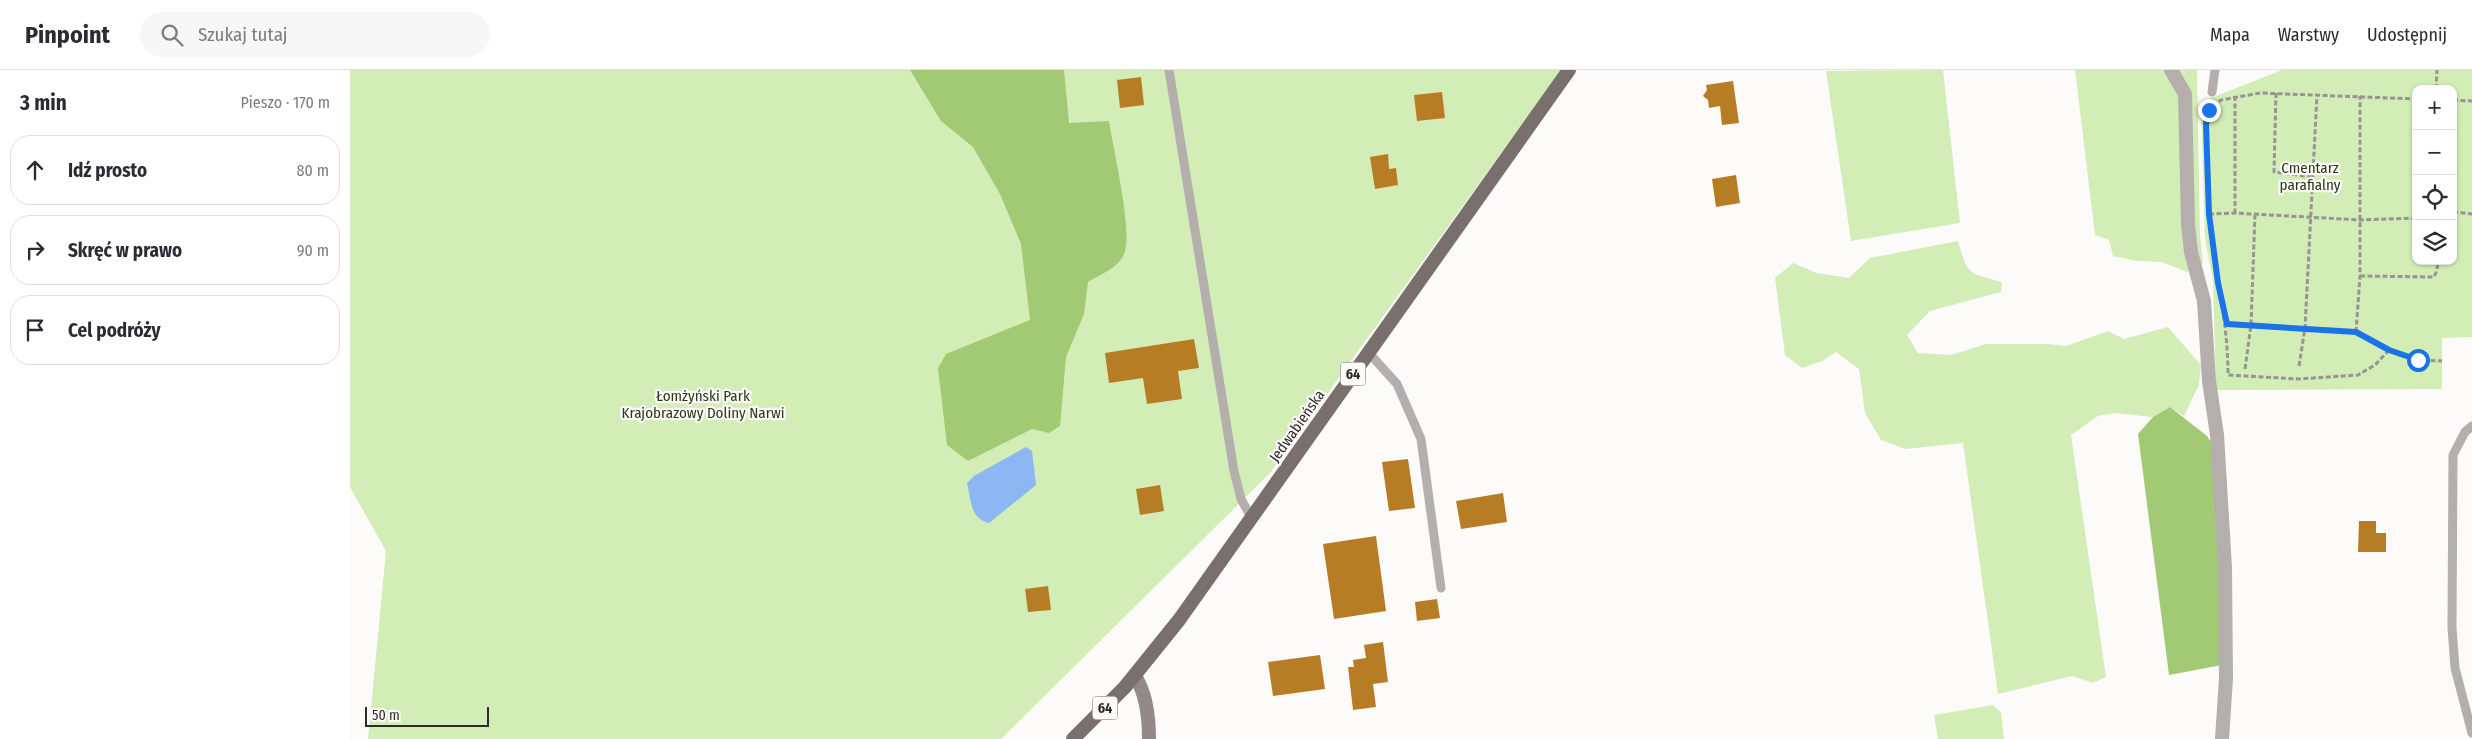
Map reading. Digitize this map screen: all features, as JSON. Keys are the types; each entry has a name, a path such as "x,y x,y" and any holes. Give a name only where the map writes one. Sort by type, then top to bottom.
{"main road":[{"name":"Jedwabieńska","path":"1135,676 1179,620 1569,70"},
{"name":"64","path":"1073,739 1135,676"},
{"path":"1135,676 1141,685 1146,704 1149,739"}],"street":[{"path":"2172,70 2185,94 2188,224 2191,252 2204,302 2209,380 2217,435 2225,568 2226,678 2222,739"}],"lane":[{"path":"1169,70 1234,471 1241,499 1251,517"},
{"path":"2212,92 2215,70"},
{"path":"1369,353 1397,384 1421,439 1441,588"},
{"path":"2472,426 2465,432 2453,455 2452,608 2455,668 2472,733"}],"path":[{"path":"2436,85 2437,70"},
{"path":"2276,93 2274,172 2313,177"},
{"path":"2389,350 2375,365 2358,375 2299,379 2228,375 2227,324 2218,283 2209,214 2206,124 2209,110 2222,100 2235,96 2276,93 2412,99"},
{"path":"2299,366 2305,328 2317,95"},
{"path":"2235,96 2235,213"},
{"path":"2356,332 2360,276 2360,96"},
{"path":"2457,100 2472,101"},
{"path":"2457,212 2472,214"},
{"path":"2209,214 2235,213 2311,216 2360,220 2412,218"},
{"path":"2244,369 2251,325 2255,214"},
{"path":"2360,276 2434,277 2438,270 2438,265"},
{"path":"2227,324 2356,332 2389,350 2418,360 2442,361"}],"green space":[{"name":"Łomżyński Park Krajobrazowy Doliny Narwi","path":"350,70 1561,70 1270,473 1001,739 368,739 386,551 350,487"},
{"path":"910,70 1064,70 1069,123 1109,121 1124,207 1126,240 1123,257 1115,266 1088,282 1084,314 1066,357 1060,426 1049,433 1032,429 968,461 947,445 938,368 946,354 1030,320 1021,244 1000,194 973,147 941,121"},
{"path":"1943,70 1960,223 1851,241 1826,71"},
{"path":"2075,70 2197,70 2200,234 2203,264 2187,272 2162,262 2137,261 2113,256 2109,240 2095,235"},
{"name":"Cmentarz parafialny","path":"2282,70 2472,70 2472,337 2442,338 2442,389 2216,390 2213,281 2205,239 2201,102"},
{"path":"1958,241 1967,267 1975,274 2002,282 2001,292 1930,311 1907,335 1918,353 1951,355 1986,344 2048,344 2066,346 2108,331 2124,339 2168,327 2201,365 2199,385 2184,416 2170,407 2153,417 2115,413 2098,416 2071,435 2106,677 2093,683 2072,676 1998,694 1963,443 1905,449 1881,440 1865,413 1859,369 1836,352 1822,361 1802,368 1785,355 1775,278 1793,263 1817,273 1849,278 1870,258"},
{"path":"2170,407 2207,436 2214,447 2222,665 2169,675 2138,434 2153,417"},
{"path":"1993,705 2001,712 2004,739 1938,739 1934,715"}],"water":[{"path":"1026,447 1032,451 1036,485 989,523 983,521 972,508 967,483 974,476"}],"building":[{"path":"1141,77 1144,105 1120,108 1117,80"},
{"path":"1733,81 1739,123 1722,125 1720,106 1709,108 1708,100 1703,96 1707,90 1706,85"},
{"path":"1442,92 1445,118 1417,121 1414,95"},
{"path":"1388,154 1389,169 1396,168 1398,185 1375,189 1370,157"},
{"path":"1736,175 1740,203 1716,207 1712,179"},
{"path":"1194,339 1199,368 1178,371 1182,399 1147,404 1143,378 1109,383 1105,353"},
{"path":"1408,459 1415,508 1389,511 1382,462"},
{"path":"1160,485 1164,511 1140,515 1136,489"},
{"path":"1503,493 1507,522 1461,529 1456,501"},
{"path":"2359,521 2376,521 2376,533 2386,533 2386,552 2358,552"},
{"path":"1376,536 1386,611 1334,619 1323,544"},
{"path":"1048,586 1051,610 1028,612 1025,589"},
{"path":"1437,599 1440,618 1417,621 1415,602"},
{"path":"1383,642 1388,682 1373,684 1376,707 1353,710 1348,667 1354,667 1353,660 1366,658 1364,645"},
{"path":"1320,655 1325,689 1273,696 1268,662"}],"route":[{"path":"2209,110 2206,124 2209,214 2218,283 2227,324 2356,332 2389,350 2418,360"}]}
